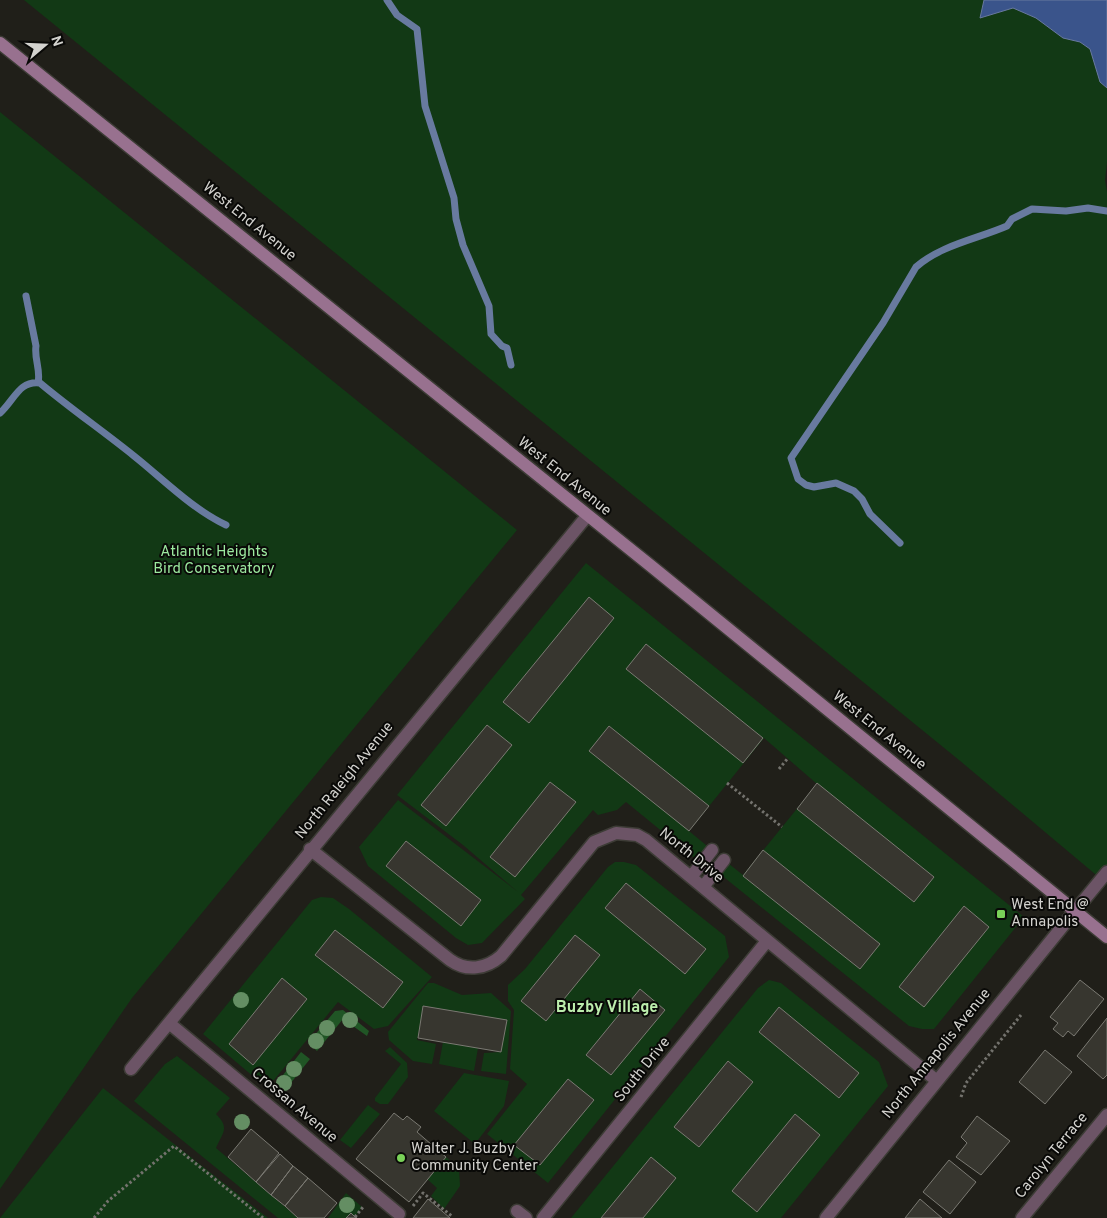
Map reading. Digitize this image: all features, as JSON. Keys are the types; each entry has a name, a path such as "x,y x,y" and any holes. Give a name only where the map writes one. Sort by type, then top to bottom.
{"main road":[{"name":"West End Avenue","path":"0,43 1107,937"}],"street":[{"name":"North Raleigh Avenue","path":"131,1069 310,849 587,516"},
{"name":"North Drive","path":"310,849 450,960 468,968 483,966 501,956 594,842 606,836 625,833 646,840 936,1080"},
{"path":"691,877 712,850"},
{"path":"703,887 724,860"},
{"name":"North Annapolis Avenue","path":"826,1218 936,1080 1107,872"},
{"name":"South Drive","path":"544,1218 768,941"},
{"name":"Crossan Avenue","path":"169,1023 403,1209"},
{"name":"Carolyn Terrace","path":"1022,1218 1107,1115"}],"path":[{"path":"779,769 788,758"},
{"path":"727,783 782,828"},
{"path":"961,1096 966,1083 1021,1015"},
{"path":"94,1218 108,1201 174,1146 263,1218"},
{"path":"403,1209 411,1208 423,1193 453,1217"},
{"path":"356,1217 362,1207"}],"green space":[{"path":"24,0 984,0 980,18 1013,8 1036,18 1063,38 1080,42 1090,49 1100,82 1107,88 1107,162 1105,180 1107,192 1107,884 959,760"},
{"name":"Atlantic Heights Bird Conservatory","path":"0,112 517,530 132,998 0,1189"},
{"path":"586,563 1024,917 934,1029 909,1026 715,870 724,860 743,875 817,784 764,738 689,831 712,850 702,864 626,802 617,810 598,815 593,810 521,895 525,899 482,943 468,945 456,938 368,866 359,847 398,800 518,892 463,845 397,795"},
{"path":"615,862 636,865 725,936 729,957 548,1183 487,1134 527,1084 510,1069 514,1010 508,1001 508,985 525,969 608,867"},
{"path":"321,897 333,898 349,909 432,977 388,1026 374,1029 338,1002 274,1080 260,1082 203,1034 312,900"},
{"path":"769,980 781,983 879,1062 888,1086 781,1218 571,1218 758,988"},
{"path":"428,983 434,983 462,995 491,993 511,1011 506,1074 481,1071 484,1053 501,1052 507,1020 424,1006 417,1040 436,1044 432,1064 413,1061 389,1040 388,1032"},
{"path":"343,1010 369,1031 367,1036 343,1019 317,1051 308,1043 335,1011"},
{"path":"443,1042 478,1048 474,1071 439,1064"},
{"path":"390,1047 407,1063 408,1077 388,1104 380,1104 375,1101 375,1098 401,1064 385,1051"},
{"path":"301,1052 310,1059 282,1094 276,1090 276,1084"},
{"path":"177,1056 230,1098 216,1114 223,1123 224,1130 216,1148 298,1218 278,1218 134,1101 165,1064"},
{"path":"464,1073 509,1081 504,1106 475,1144 434,1111"},
{"path":"103,1088 268,1218 0,1218"},
{"path":"368,1105 380,1114 351,1148 340,1140"},
{"path":"446,1157 459,1168 460,1186 444,1209 431,1196 437,1188 427,1179"},
{"path":"346,1193 362,1207 355,1217 351,1213 346,1218 328,1218"}],"water":[{"path":"984,0 1107,0 1107,88 1100,82 1090,49 1080,42 1063,38 1036,18 1013,8 980,18"}],"building":[{"path":"589,597 614,618 529,723 503,702"},
{"path":"646,644 763,738 743,763 626,669"},
{"path":"487,725 512,745 446,826 421,805"},
{"path":"609,726 709,806 689,831 589,751"},
{"path":"550,782 576,802 515,877 490,857"},
{"path":"817,783 934,877 914,902 797,809"},
{"path":"406,841 481,900 461,926 386,866"},
{"path":"763,850 880,944 860,969 743,876"},
{"path":"626,883 706,949 685,974 605,908"},
{"path":"964,906 989,927 924,1007 899,987"},
{"path":"335,930 403,982 383,1008 315,955"},
{"path":"575,935 600,955 546,1021 521,1001"},
{"path":"282,978 307,999 253,1065 229,1044"},
{"path":"1080,980 1104,999 1074,1036 1068,1031 1063,1037 1053,1029 1058,1023 1050,1017"},
{"path":"640,989 665,1010 611,1075 586,1055"},
{"path":"423,1006 507,1020 501,1052 418,1038"},
{"path":"779,1007 859,1073 839,1098 759,1032"},
{"path":"1107,1018 1107,1075 1103,1079 1077,1056"},
{"path":"1045,1050 1072,1072 1045,1104 1019,1082"},
{"path":"728,1061 753,1082 699,1147 674,1127"},
{"path":"568,1079 594,1100 540,1165 514,1145"},
{"name":"Walter J. Buzby Community Center","path":"394,1113 403,1120 407,1116 421,1127 417,1132 446,1157 409,1202 356,1159"},
{"path":"795,1114 820,1135 757,1212 732,1191"},
{"path":"977,1116 1010,1141 981,1175 956,1157 967,1143 961,1137"},
{"path":"251,1129 279,1153 256,1182 228,1157"},
{"path":"280,1154 293,1166 271,1195 256,1182"},
{"path":"651,1157 676,1178 643,1218 601,1218"},
{"path":"949,1160 976,1182 950,1214 923,1192"},
{"path":"293,1166 308,1178 285,1206 271,1195"},
{"path":"308,1178 337,1203 324,1218 298,1218 285,1206"},
{"path":"428,1199 450,1218 413,1218"},
{"path":"920,1199 942,1218 905,1218"},
{"path":"351,1213 355,1217 357,1218 346,1218"}],"waterway":[{"path":"387,0 397,15 417,29 425,106 454,198 456,219 463,245 489,306 491,334 502,346 507,348 511,365"},
{"path":"900,543 870,514 862,499 854,491 836,483 814,487 806,485 798,479 791,458 883,323 916,267 926,259 948,248 1007,226 1012,219 1032,209 1066,211 1088,208 1107,211"},
{"path":"26,296 36,346 38,383"},
{"path":"0,413 22,388 33,383 40,383 201,511 226,525"}],"place":[{"name":"West End @ Annapolis","path":"1001,914"},
{"name":"Walter J. Buzby Community Center","path":"401,1158"}],"district":[{"name":"Buzby Village","path":"607,1008"}]}
